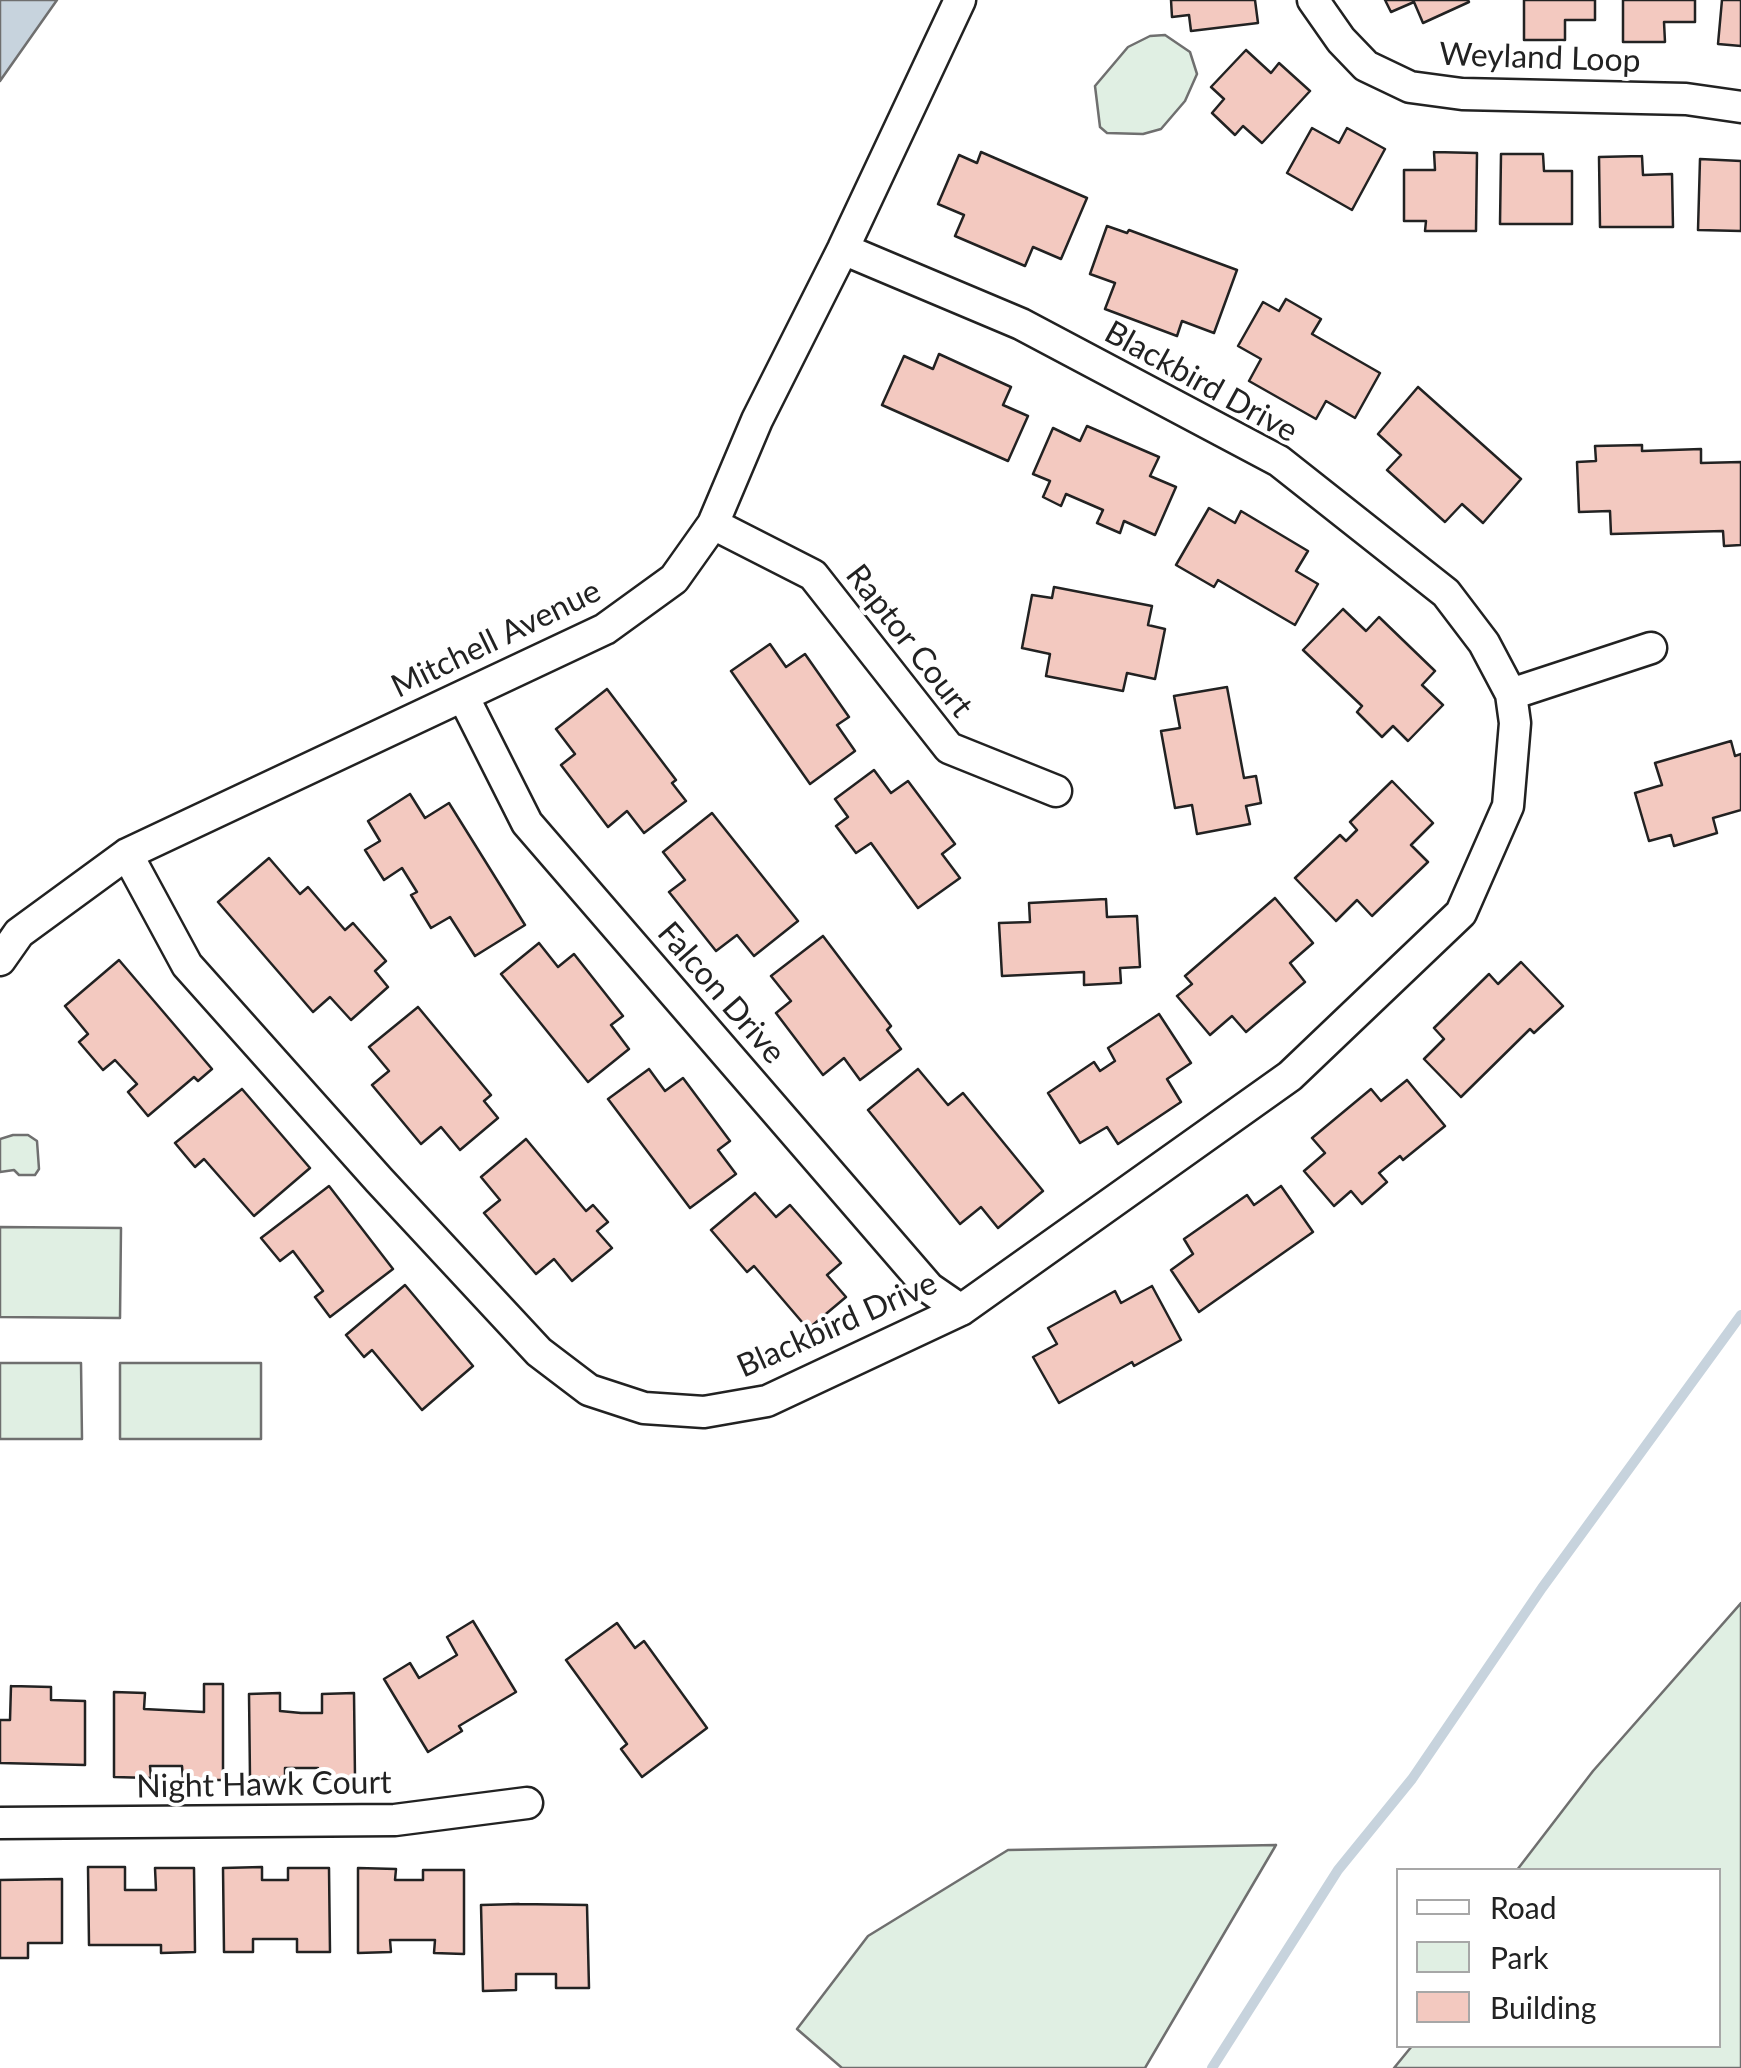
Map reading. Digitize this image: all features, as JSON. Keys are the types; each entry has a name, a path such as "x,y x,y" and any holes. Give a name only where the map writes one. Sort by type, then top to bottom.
{"street":[{"name":"Mitchell Avenue","path":"0,960 19,933 127,854 604,629 674,579 713,524 757,420 843,249 960,0"},
{"name":"Weyland Loop","path":"1313,0 1341,40 1366,66 1410,87 1462,94 1686,99 1741,107"},
{"name":"Blackbird Drive","path":"127,854 187,964 539,1352 589,1390 644,1408 704,1412 767,1401 961,1310 1290,1076 1461,913 1508,806 1514,723 1511,694 1484,644 1446,594 1279,460 1021,324 843,249"},
{"name":"Raptor Court","path":"713,524 812,576 949,748 1056,791"},
{"path":"1511,694 1651,648"},
{"name":"Falcon Drive","path":"463,696 527,823 930,1288 961,1310"},
{"name":"Night Hawk Court","path":"0,1823 395,1820 527,1803"}],"green space":[{"path":"1165,35 1190,52 1197,74 1185,101 1161,129 1143,134 1107,133 1100,127 1095,86 1128,47 1150,36"},
{"path":"28,1135 37,1141 39,1169 35,1175 19,1175 14,1170 0,1172 0,1139"},
{"path":"0,1227 121,1228 120,1318 0,1317"},
{"path":"0,1363 81,1363 82,1439 0,1439"},
{"path":"120,1363 261,1363 261,1439 120,1439"},
{"path":"1741,1603 1741,2068 1394,2068 1410,2048 1721,2048 1721,1868 1519,1868 1593,1771"},
{"path":"1276,1845 1145,2068 842,2068 797,2029 868,1936 1008,1850"}],"shaded area":[{"path":"0,0 57,0 0,81"}],"building":[{"path":"1171,0 1255,0 1258,23 1191,31 1189,15 1172,17"},
{"path":"1385,0 1469,2 1423,23 1414,2 1391,12"},
{"path":"1524,0 1595,0 1595,20 1565,20 1565,40 1524,40"},
{"path":"1623,0 1695,0 1695,22 1664,22 1665,42 1623,42"},
{"path":"1722,0 1741,0 1741,46 1718,44"},
{"path":"1246,50 1271,73 1279,63 1310,91 1262,143 1243,126 1235,135 1212,113 1224,99 1211,87"},
{"path":"1312,128 1339,143 1347,128 1385,149 1352,210 1287,173"},
{"path":"981,152 1087,198 1061,259 1033,247 1025,266 955,236 964,215 938,204 959,155 977,163"},
{"path":"1434,152 1477,153 1476,231 1425,231 1426,221 1404,221 1404,170 1435,170"},
{"path":"1501,154 1543,154 1544,171 1572,171 1572,224 1500,224"},
{"path":"1642,156 1643,175 1672,174 1673,227 1600,227 1599,157"},
{"path":"1700,159 1741,161 1741,231 1698,230"},
{"path":"1107,226 1127,233 1129,230 1237,270 1214,333 1182,321 1177,336 1105,309 1115,283 1090,274"},
{"path":"1286,299 1321,319 1312,334 1380,373 1355,418 1326,401 1316,419 1249,381 1261,359 1238,346 1263,302 1279,311"},
{"path":"939,354 1011,387 1003,405 1028,416 1008,461 882,405 904,356 933,369"},
{"path":"1418,387 1521,479 1483,523 1462,504 1445,522 1387,470 1401,455 1378,434"},
{"path":"1087,426 1159,457 1150,476 1176,487 1155,535 1124,521 1120,533 1097,523 1103,510 1066,494 1061,506 1043,497 1050,481 1033,474 1053,428 1080,441"},
{"path":"1642,445 1642,451 1701,449 1701,463 1741,462 1741,545 1724,546 1723,531 1611,534 1610,511 1579,512 1577,462 1596,461 1595,446"},
{"path":"1209,508 1235,523 1241,511 1308,551 1296,571 1318,584 1295,625 1218,580 1214,587 1176,565"},
{"path":"1054,587 1152,606 1148,625 1165,629 1155,679 1127,673 1123,691 1046,676 1050,654 1022,648 1032,595 1052,598"},
{"path":"1343,609 1366,631 1379,617 1435,671 1422,685 1443,705 1408,741 1393,726 1382,737 1357,712 1362,706 1303,650"},
{"path":"770,644 786,667 805,654 849,717 837,725 855,751 810,784 731,671"},
{"path":"1227,687 1244,778 1256,776 1261,803 1246,806 1250,824 1197,834 1192,805 1175,808 1161,731 1180,728 1174,696"},
{"path":"607,689 676,780 672,783 686,801 644,833 627,811 608,827 561,765 575,754 556,729"},
{"path":"1731,741 1735,756 1741,754 1741,810 1713,818 1717,833 1674,846 1671,835 1649,841 1635,793 1662,785 1655,763"},
{"path":"874,770 891,793 908,781 955,844 942,854 960,878 918,908 871,843 856,853 836,826 848,817 835,799"},
{"path":"1392,781 1433,823 1411,845 1428,862 1372,916 1357,900 1336,921 1295,878 1340,835 1346,841 1357,830 1350,822"},
{"path":"410,794 425,818 449,803 525,925 475,956 450,917 431,928 411,895 417,892 402,868 384,880 365,850 380,841 368,821"},
{"path":"712,813 798,921 754,956 737,935 716,951 669,892 685,880 663,852"},
{"path":"269,858 300,894 308,887 345,930 353,923 386,961 375,971 388,987 351,1020 330,997 313,1012 218,902"},
{"path":"1275,898 1313,943 1290,963 1305,982 1246,1032 1232,1016 1210,1035 1177,996 1192,984 1185,976"},
{"path":"1106,899 1107,917 1137,916 1140,967 1120,968 1121,983 1084,985 1084,972 1002,976 999,923 1030,922 1029,903"},
{"path":"823,936 891,1026 887,1030 901,1049 860,1080 844,1058 823,1075 776,1013 791,1001 771,976"},
{"path":"539,943 558,967 574,954 623,1016 611,1025 629,1049 588,1082 501,974"},
{"path":"119,960 212,1069 198,1081 194,1077 148,1116 128,1092 137,1084 115,1060 103,1070 79,1042 88,1034 65,1006"},
{"path":"1521,962 1563,1006 1534,1033 1530,1029 1461,1097 1424,1059 1444,1039 1434,1028 1489,974 1498,984"},
{"path":"418,1007 491,1095 484,1101 498,1118 460,1150 441,1127 421,1144 372,1085 389,1071 369,1047"},
{"path":"1159,1014 1191,1063 1167,1079 1181,1102 1118,1144 1107,1127 1080,1143 1048,1093 1094,1062 1100,1071 1115,1061 1108,1048"},
{"path":"649,1069 665,1091 683,1078 730,1141 718,1150 736,1174 690,1208 608,1099"},
{"path":"918,1069 948,1105 963,1093 1043,1191 998,1228 981,1207 960,1224 868,1110"},
{"path":"1407,1080 1445,1126 1403,1160 1400,1156 1379,1173 1387,1182 1362,1204 1351,1191 1334,1206 1304,1171 1325,1153 1312,1138 1371,1089 1381,1101"},
{"path":"242,1089 310,1168 254,1216 204,1159 195,1167 175,1143"},
{"path":"526,1139 586,1211 593,1205 608,1222 597,1231 612,1248 572,1281 554,1259 536,1274 484,1213 500,1200 481,1177"},
{"path":"329,1186 393,1269 330,1317 315,1297 323,1291 293,1251 280,1261 261,1238"},
{"path":"1281,1186 1313,1232 1199,1312 1171,1270 1193,1254 1184,1239 1247,1195 1254,1205"},
{"path":"755,1193 776,1217 790,1205 841,1263 827,1275 846,1297 808,1329 754,1266 747,1272 711,1230"},
{"path":"405,1285 473,1366 422,1410 372,1350 364,1357 346,1335"},
{"path":"1152,1286 1181,1340 1059,1403 1033,1357 1057,1344 1048,1328 1115,1291 1121,1303"},
{"path":"473,1621 516,1692 459,1726 462,1731 428,1752 384,1679 410,1663 419,1678 457,1655 447,1637"},
{"path":"617,1623 635,1648 644,1641 707,1728 642,1777 621,1749 627,1744 566,1660"},
{"path":"204,1684 223,1684 223,1780 183,1780 182,1766 150,1766 151,1778 114,1777 114,1692 145,1693 144,1709 204,1712"},
{"path":"11,1686 51,1687 51,1700 85,1701 85,1765 0,1763 0,1720 10,1720"},
{"path":"280,1693 280,1711 322,1713 322,1694 354,1693 355,1778 319,1779 318,1768 285,1768 285,1778 250,1778 249,1694"},
{"path":"88,1867 125,1867 125,1890 156,1890 155,1868 194,1868 195,1952 161,1953 161,1945 89,1945"},
{"path":"262,1867 262,1880 288,1880 288,1868 329,1868 330,1952 297,1952 297,1939 253,1939 253,1952 224,1952 223,1868"},
{"path":"358,1868 396,1869 395,1880 423,1880 423,1870 464,1870 464,1954 434,1953 435,1940 390,1940 391,1952 358,1953"},
{"path":"62,1879 62,1943 28,1943 28,1958 0,1958 0,1880"},
{"path":"481,1905 587,1905 589,1988 556,1988 556,1974 516,1974 516,1990 483,1991"}],"waterway":[{"path":"1212,2068 1338,1870 1412,1779 1542,1588 1741,1315"}]}
